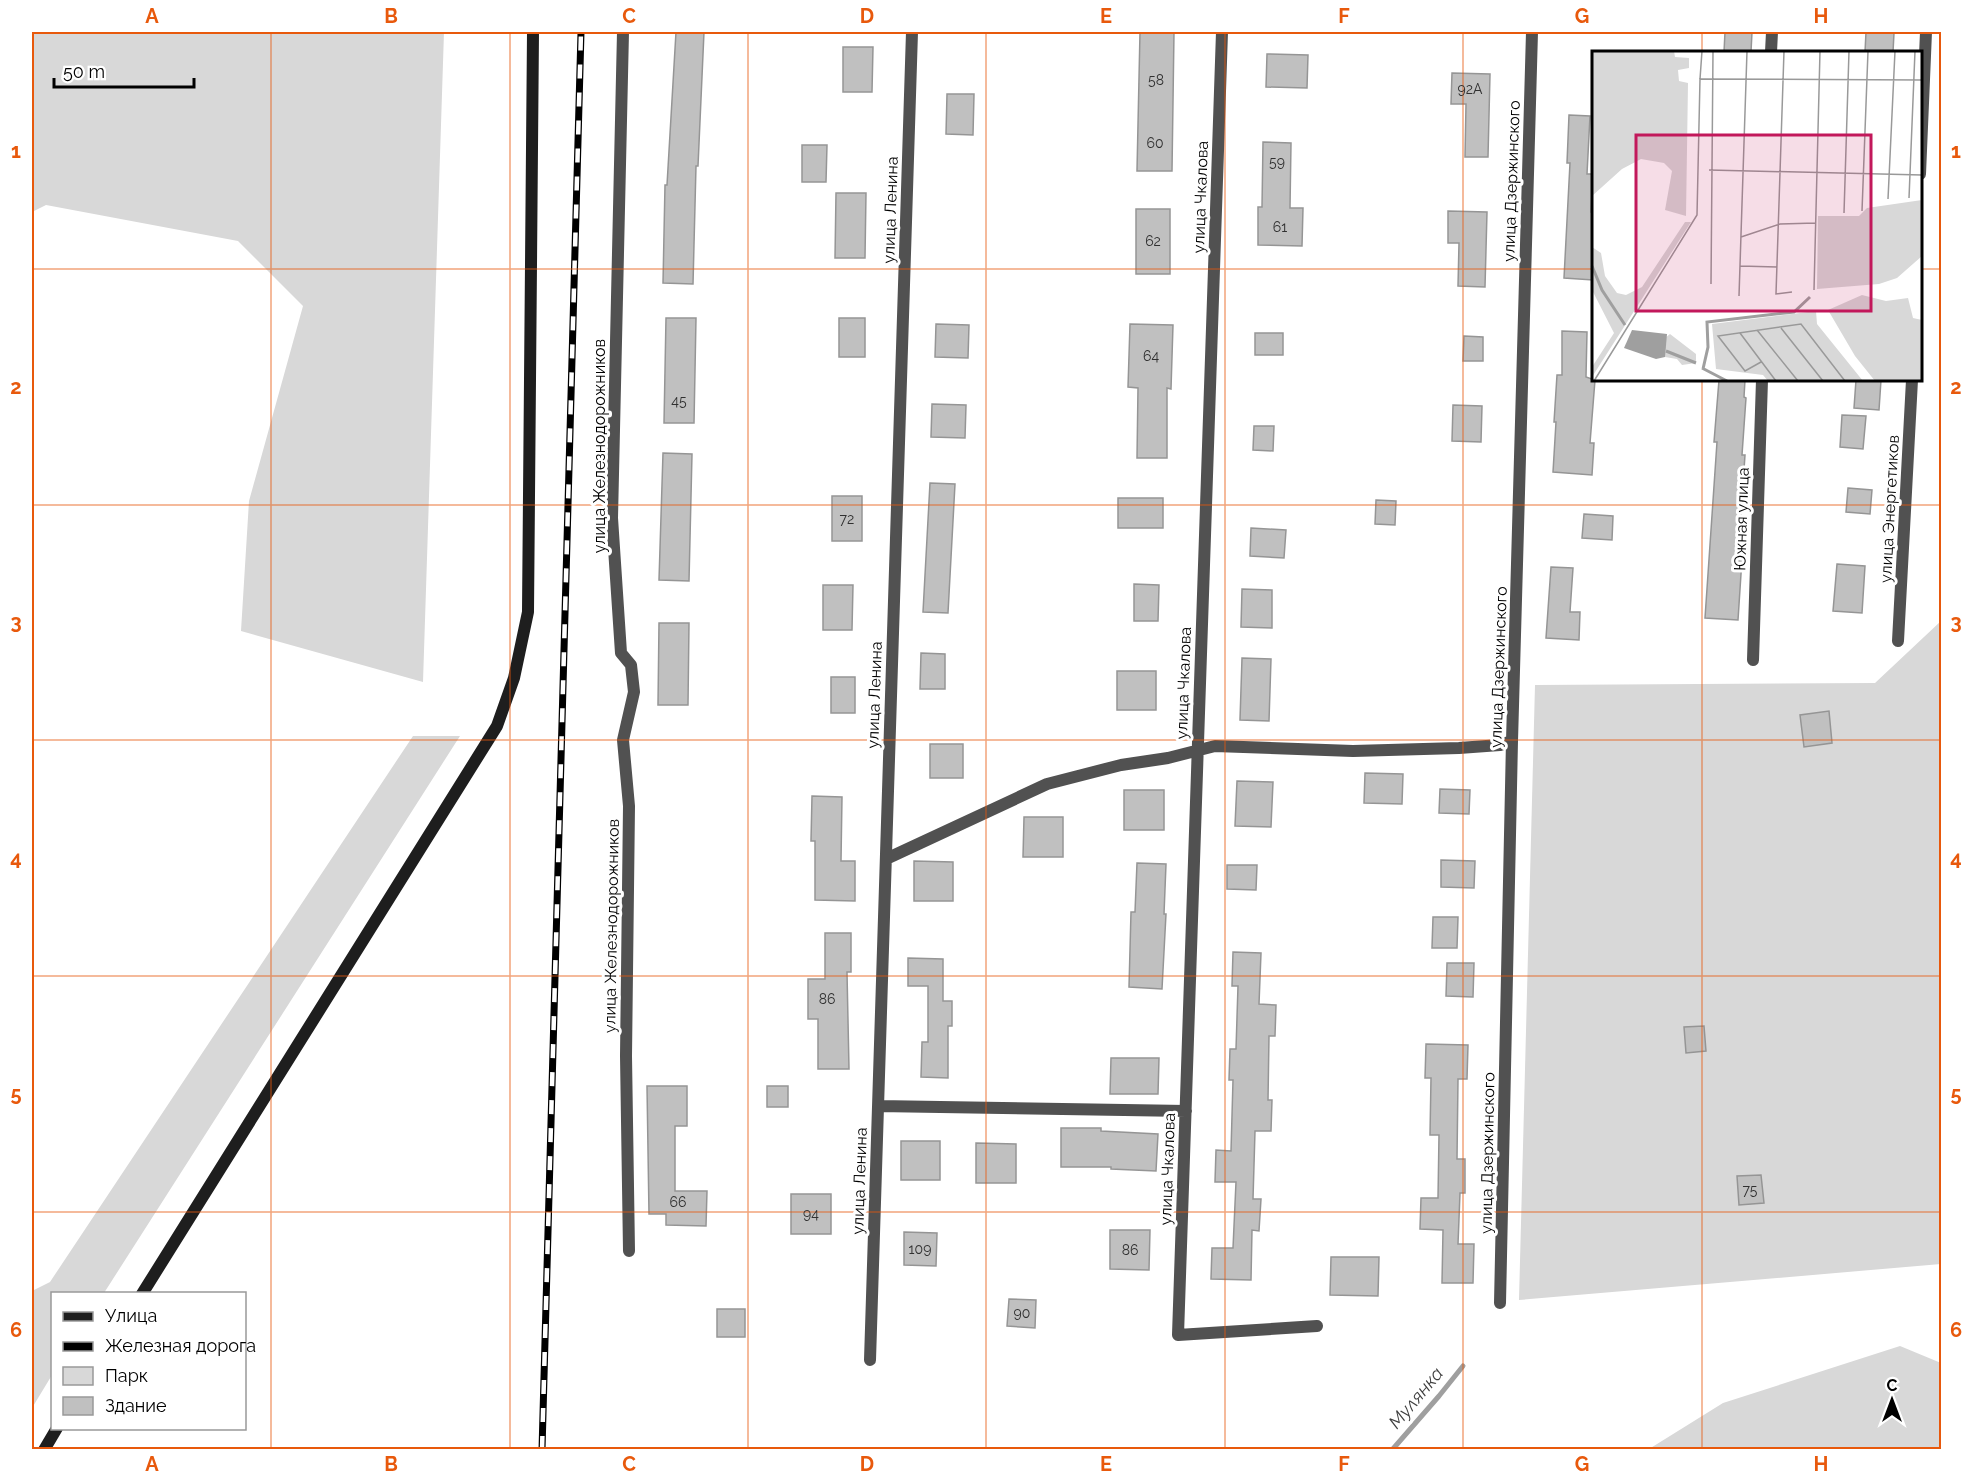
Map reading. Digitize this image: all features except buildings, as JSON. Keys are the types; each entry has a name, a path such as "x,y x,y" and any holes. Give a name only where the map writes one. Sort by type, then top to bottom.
{"main road":[{"path":"143,1292 497,726 514,678 528,612 533,32"},
{"path":"44,1449 56,1430"}],"street":[{"name":"улица Железнодорожников","path":"623,32 612,518 621,653 631,665 634,692 623,740 629,806 626,1056 628,1251"},
{"name":"улица Ленина","path":"870,1360 912,32"},
{"name":"улица Чкалова","path":"1222,32 1178,1335 1317,1326"},
{"name":"улица Дзержинского","path":"1500,1303 1512,741 1532,32"},
{"path":"1771,51 1772,32"},
{"path":"1922,127 1926,32"},
{"name":"Южная улица","path":"1753,660 1762,381"},
{"name":"улица Энергетиков","path":"1898,641 1912,381"},
{"path":"886,859 1047,784 1121,765 1198,752 1215,746 1353,751 1500,745 1512,741"},
{"path":"878,1106 1186,1111"}],"green space":[{"path":"32,32 444,32 423,682 241,631 249,501 303,306 238,241 46,205 32,212"},
{"path":"1941,621 1941,1264 1519,1300 1535,685 1875,683"},
{"path":"413,736 460,736 105,1292 51,1292 51,1377 32,1408 32,1291 50,1282"},
{"path":"1900,1346 1941,1363 1941,1449 1649,1449 1723,1403"}],"waterway":[{"name":"Мулянка","path":"1392,1450 1463,1366"}],"railway":[{"path":"542,1450 581,32"}]}
